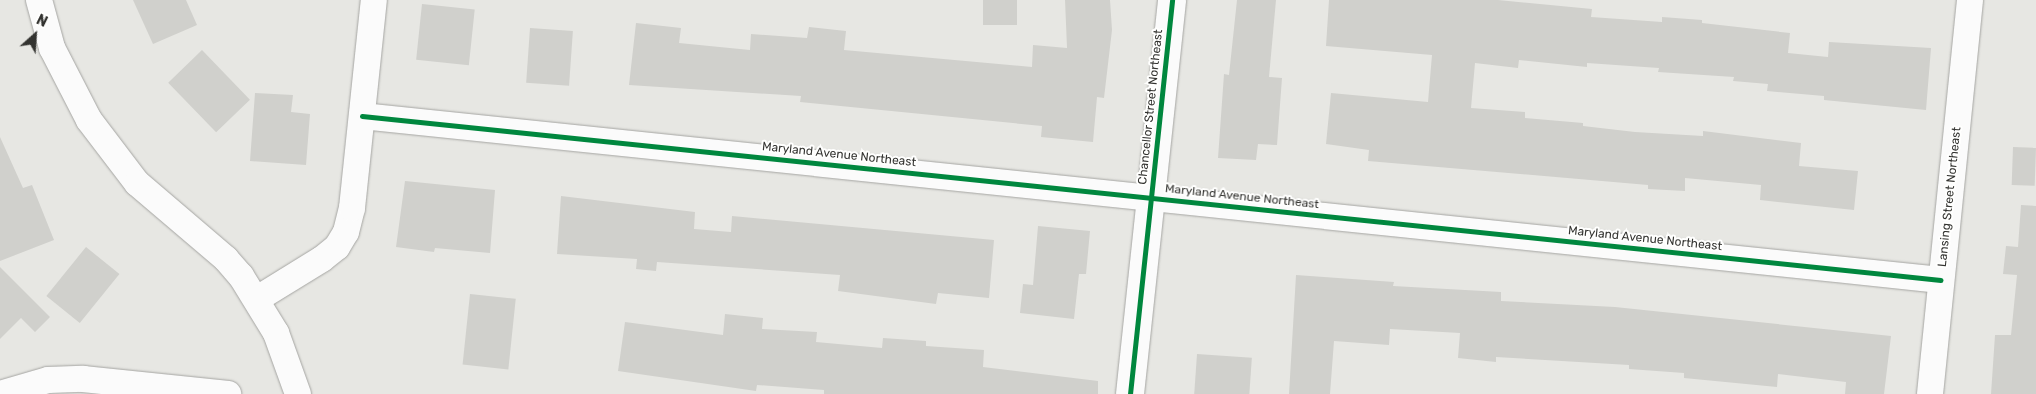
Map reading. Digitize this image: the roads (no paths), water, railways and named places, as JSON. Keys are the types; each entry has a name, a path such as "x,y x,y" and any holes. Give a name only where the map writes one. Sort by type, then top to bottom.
{"street":[{"path":"38,0 52,48 70,86 112,154 136,183 226,259 257,299 290,365 298,394"},
{"path":"257,299 322,259 337,247 346,232 362,116 374,0"},
{"name":"Chancellor Street Northeast","path":"1130,394 1172,0"},
{"name":"Lansing Street Northeast","path":"1930,394 1970,0"},
{"name":"Maryland Avenue Northeast","path":"362,116 1941,280"},
{"path":"0,394 48,380 83,379 228,394"}]}
